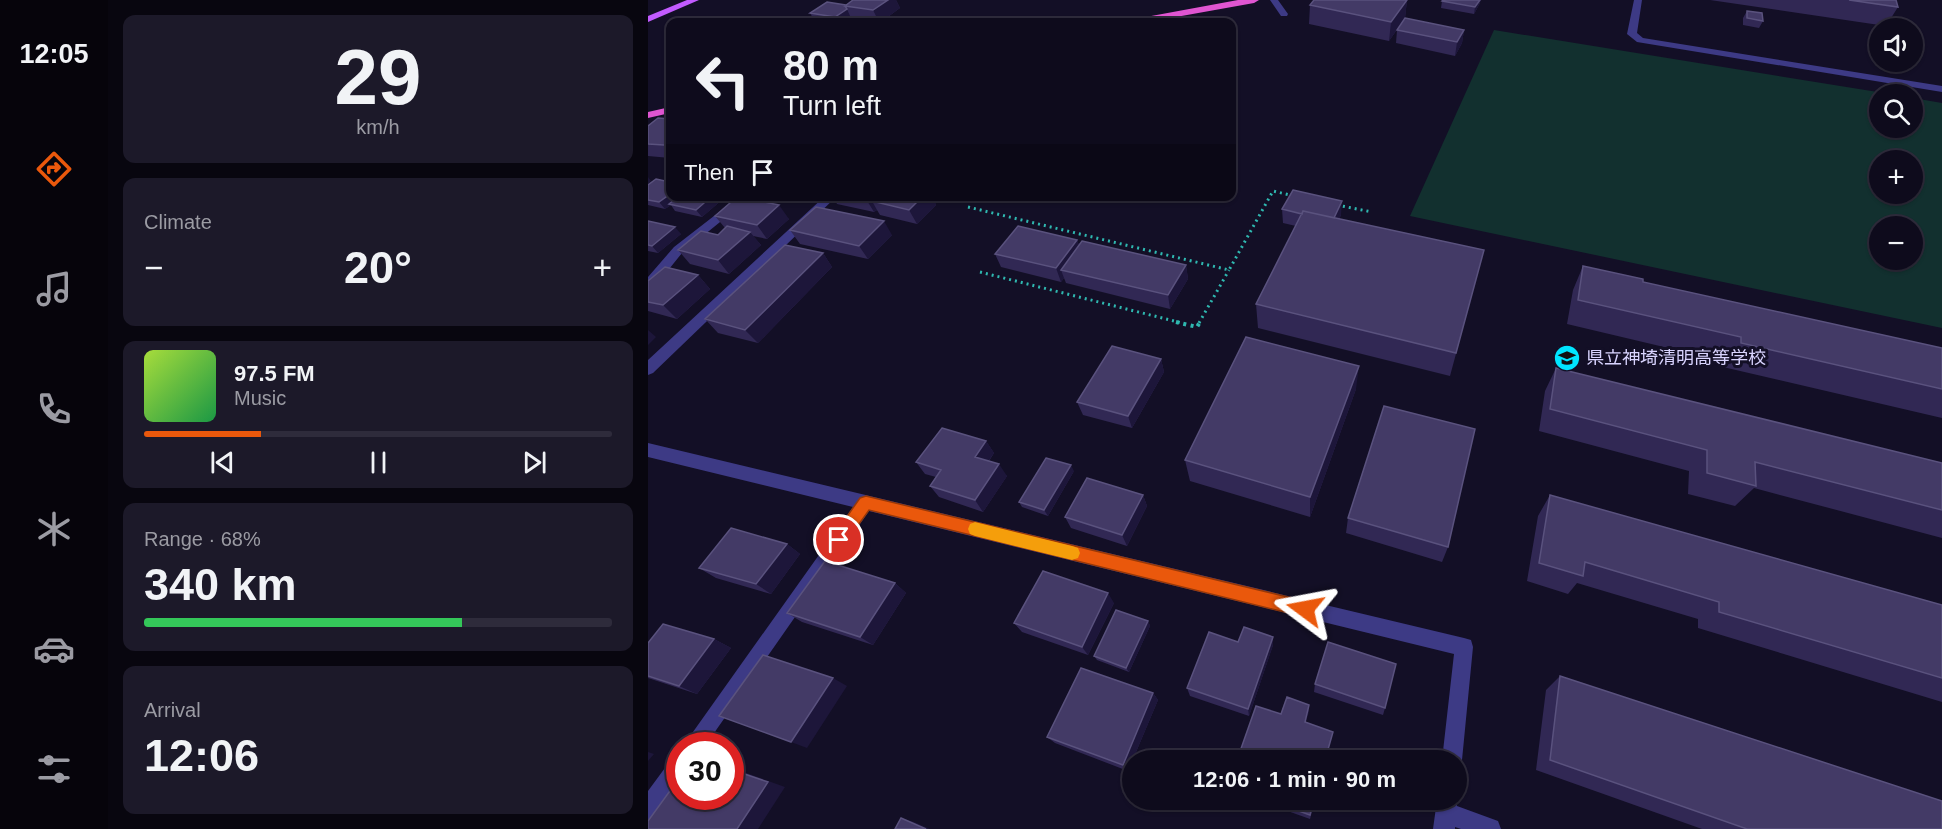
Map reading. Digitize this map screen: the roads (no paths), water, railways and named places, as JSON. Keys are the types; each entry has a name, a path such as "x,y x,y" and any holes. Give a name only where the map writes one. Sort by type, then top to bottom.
{"highway":[{"path":"1157,18 1254,0"},
{"path":"648,115 666,111"}],"main road":[{"path":"648,19 695,0"}],"street":[{"path":"1274,0 1284,14"},
{"path":"1638,0 1632,34 1640,40 1942,88"},
{"path":"648,286 678,250 739,201"},
{"path":"648,369 827,201"},
{"path":"648,450 1464,647 1453,750"},
{"path":"703,732 866,503"},
{"path":"648,809 666,784"},
{"path":"1446,814 1490,829"}],"place":[{"name":"県立神埼清明高等学校","path":"1567,358"}]}
